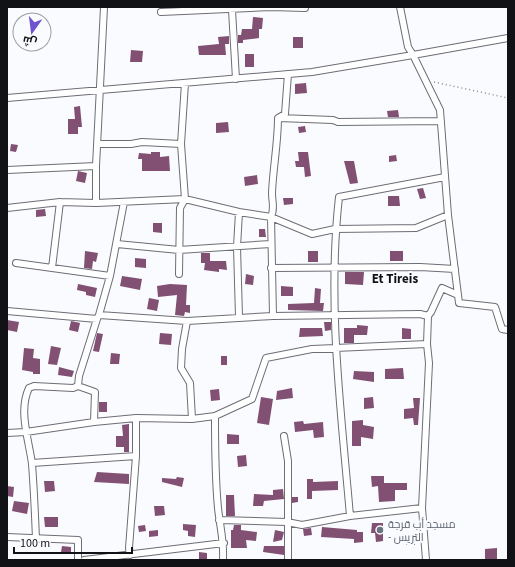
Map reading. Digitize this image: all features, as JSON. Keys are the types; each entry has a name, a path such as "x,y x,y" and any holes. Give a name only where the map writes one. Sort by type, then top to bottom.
{"street":[{"path":"96,203 96,166 104,7"},
{"path":"161,12 202,9 232,10 271,7 305,8"},
{"path":"400,7 408,47 440,110 448,215 459,303 495,307 502,329 508,330"},
{"path":"232,10 236,79"},
{"path":"7,98 312,72 508,38"},
{"path":"278,118 285,114 288,74"},
{"path":"179,274 180,208 185,199 181,144 185,83"},
{"path":"278,118 333,120 338,122 441,121"},
{"path":"273,316 271,217 274,211 272,195 278,145 278,118"},
{"path":"97,144 131,144 142,142 181,144"},
{"path":"7,170 96,166"},
{"path":"350,516 333,316 335,229 339,197 445,178"},
{"path":"7,208 60,202 96,203 185,199 239,212 271,217 312,234 335,229 416,228 448,215"},
{"path":"52,268 60,202"},
{"path":"78,386 79,376 110,276 124,202"},
{"path":"239,212 237,247 239,317"},
{"path":"117,244 179,250 271,244"},
{"path":"16,263 110,276"},
{"path":"271,268 334,269 420,267 455,269"},
{"path":"426,560 422,508 429,363 427,344 428,316 442,288 458,295"},
{"path":"7,311 188,321 273,316 420,314 428,316"},
{"path":"188,321 182,349 181,368 190,383 192,418"},
{"path":"7,433 26,432 94,422 136,418 192,418 215,416 252,399 266,358 312,349 427,344"},
{"path":"36,539 32,463 26,432 25,397 29,388 34,386 73,388 78,386 95,392 94,422"},
{"path":"215,416 214,462 219,520 224,543 223,560"},
{"path":"130,555 129,548 136,456 136,418"},
{"path":"284,436 288,461 288,560"},
{"path":"32,463 136,456"},
{"path":"219,520 287,522 302,525 350,516 422,508"},
{"path":"7,537 78,540 78,560"},
{"path":"84,560 224,543"}],"path":[{"path":"425,79 508,98"}],"building":[{"path":"253,17 263,18 262,29 259,29 259,38 243,40 243,43 238,43 238,35 241,35 242,29 252,29"},
{"path":"229,36 229,44 225,44 226,55 199,55 198,46 219,44 218,37"},
{"path":"293,37 303,37 303,48 293,48"},
{"path":"131,50 143,51 142,62 130,62"},
{"path":"245,54 254,54 254,67 245,67"},
{"path":"306,83 307,93 295,94 295,84"},
{"path":"80,106 82,127 78,127 78,134 68,134 68,119 75,119 74,107"},
{"path":"398,110 399,117 388,117 387,111"},
{"path":"228,122 229,132 216,133 216,123"},
{"path":"305,126 306,132 299,133 298,127"},
{"path":"11,144 18,145 16,152 10,151"},
{"path":"151,152 160,152 160,157 169,156 170,171 142,171 142,159 138,159 139,153 151,154"},
{"path":"298,152 308,152 311,176 305,177 304,167 296,167 295,161 299,161"},
{"path":"396,155 397,161 389,162 389,156"},
{"path":"344,161 354,161 358,183 350,184"},
{"path":"78,171 87,173 85,183 76,181"},
{"path":"257,175 258,184 245,186 244,177"},
{"path":"423,188 426,198 420,199 417,189"},
{"path":"388,196 399,196 400,206 388,206"},
{"path":"283,198 293,198 293,204 284,205"},
{"path":"45,209 46,216 36,217 36,210"},
{"path":"153,223 162,223 162,233 153,232"},
{"path":"259,229 265,229 266,237 259,237"},
{"path":"85,251 98,253 96,262 93,261 92,269 84,268"},
{"path":"308,251 318,251 318,262 308,262"},
{"path":"390,251 403,251 403,261 390,261"},
{"path":"201,253 210,253 210,261 226,261 227,270 219,269 219,272 204,270 205,263 201,263"},
{"path":"135,258 146,259 146,268 135,267"},
{"path":"345,272 364,272 363,285 345,284"},
{"path":"246,274 254,276 253,285 245,284"},
{"path":"122,276 142,279 140,290 120,286"},
{"path":"78,284 97,288 95,297 86,295 86,292 77,290"},
{"path":"170,284 187,285 186,305 190,305 190,313 185,312 184,316 175,315 177,295 158,297 157,286"},
{"path":"281,286 293,287 293,296 281,296"},
{"path":"315,288 321,289 320,303 324,303 323,311 288,310 288,304 314,303"},
{"path":"149,298 159,300 157,311 147,309"},
{"path":"7,320 19,322 17,332 7,330"},
{"path":"71,321 80,323 78,332 69,330"},
{"path":"324,322 331,322 331,330 325,331"},
{"path":"357,325 368,326 367,335 354,335 354,343 344,343 344,328 357,328"},
{"path":"300,328 322,328 323,336 299,337"},
{"path":"402,328 411,329 411,339 402,339"},
{"path":"97,333 103,334 99,352 93,351"},
{"path":"160,333 172,334 171,345 159,344"},
{"path":"51,346 61,348 57,365 48,364"},
{"path":"24,348 34,349 33,358 40,359 40,374 33,374 33,372 22,370"},
{"path":"111,353 120,354 119,364 110,364"},
{"path":"221,356 227,356 227,365 221,365"},
{"path":"59,367 74,371 72,377 58,375"},
{"path":"403,368 404,379 385,379 385,369"},
{"path":"354,371 374,372 374,382 353,379"},
{"path":"292,388 293,398 276,400 277,391"},
{"path":"219,389 220,400 211,401 210,390"},
{"path":"261,397 273,399 269,425 257,423"},
{"path":"373,397 374,408 364,409 364,398"},
{"path":"413,398 420,398 418,425 414,425 413,418 404,419 404,409 414,408"},
{"path":"99,402 107,402 107,412 99,412"},
{"path":"363,420 363,425 374,427 373,439 361,437 361,446 352,446 352,421"},
{"path":"303,421 304,424 323,422 324,437 314,438 313,430 295,432 294,422"},
{"path":"129,424 129,452 124,452 124,447 116,447 116,436 123,436 122,425"},
{"path":"227,434 239,435 239,444 227,444"},
{"path":"246,455 247,466 238,467 237,456"},
{"path":"97,472 129,474 129,484 94,482"},
{"path":"371,476 384,476 384,483 407,483 407,490 395,490 395,501 379,502 378,486 372,487"},
{"path":"177,477 184,478 182,487 162,482 162,478 176,479"},
{"path":"307,479 313,479 313,482 338,481 338,490 312,491 312,499 307,499"},
{"path":"44,481 54,481 55,491 45,492"},
{"path":"7,486 14,487 13,497 7,496"},
{"path":"283,489 284,499 264,501 263,506 253,506 254,494 273,495 273,490"},
{"path":"226,495 234,495 235,516 226,516"},
{"path":"292,497 298,497 298,502 292,503"},
{"path":"14,501 29,503 27,514 12,511"},
{"path":"154,506 164,506 165,515 155,516"},
{"path":"44,517 58,517 58,527 45,527"},
{"path":"372,523 383,523 383,541 376,542 375,533 371,533"},
{"path":"183,524 196,525 195,537 188,536 188,531 183,530"},
{"path":"145,525 146,531 139,532 138,526"},
{"path":"234,525 241,525 241,530 257,532 256,541 246,540 247,548 231,548 231,530 233,530"},
{"path":"322,527 357,530 357,532 363,532 363,542 354,543 354,539 321,537"},
{"path":"311,528 312,535 304,536 303,529"},
{"path":"158,530 158,536 149,537 149,531"},
{"path":"275,530 284,532 282,540 273,542"},
{"path":"406,538 415,538 415,545 406,545"},
{"path":"62,546 71,547 71,553 61,552"},
{"path":"264,546 284,546 284,555 263,552"},
{"path":"497,548 497,560 485,560 485,549"},
{"path":"199,552 207,553 207,560 199,560"}],"place":[{"name":"مسجد أب قرجة - التريس","path":"380,530"}],"district":[{"name":"Et Tireis","path":"395,278"}]}
